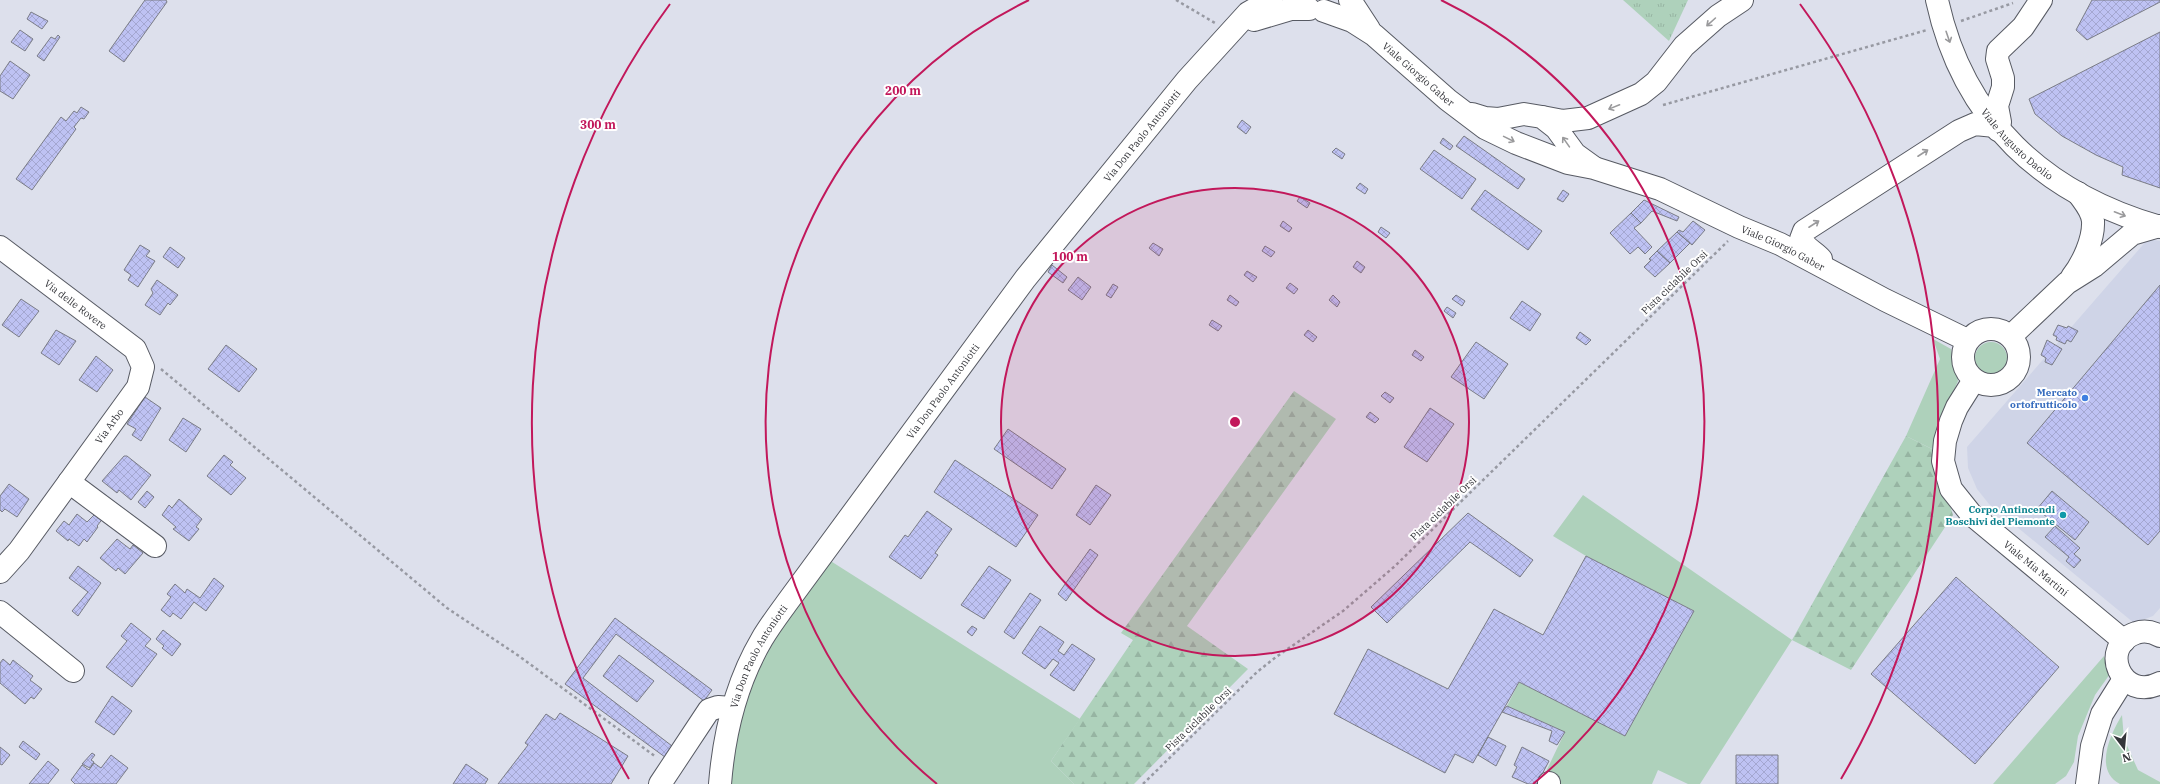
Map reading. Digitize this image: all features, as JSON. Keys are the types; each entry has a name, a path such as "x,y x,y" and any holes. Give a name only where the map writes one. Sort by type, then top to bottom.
{"street":[{"name":"Via Don Paolo Antoniotti","path":"720,784 722,759 719,705 749,663 762,639 1025,279 1187,80 1248,13 1271,0"},
{"name":"Viale Giorgio Gaber","path":"1350,0 1358,16 1374,35 1448,100 1486,128 1516,143 1568,163 1594,168 1660,189 1739,228 1780,244 1967,340"},
{"path":"1542,117 1563,121 1588,118 1641,94 1656,82 1684,46 1718,16 1742,0"},
{"name":"Viale Augusto Daolio","path":"1937,0 1957,64 1968,88 1997,128 2029,161 2078,193 2103,207 2159,226"},
{"path":"1832,272 1815,252 1804,245 1801,239 1804,231 1959,130 1975,124 1997,128 2000,122 1997,106 2003,88 1997,59 1998,51 2023,27 2041,0"},
{"name":"Via Don Paolo Antoniotti","path":"1230,32 1250,21 1291,8 1318,5"},
{"name":"Viale Giorgio Gaber","path":"1318,5 1374,35"},
{"name":"Viale Giorgio Gaber","path":"1464,111 1485,118 1498,119 1524,114 1542,117 1556,128 1575,154 1594,168"},
{"path":"2067,283 2086,256 2093,222 2089,208 2078,193"},
{"path":"2010,336 2067,283 2094,266 2132,234 2159,226"},
{"name":"Via delle Rovere","path":"0,247 135,349 143,367"},
{"path":"1993,328 2002,330 2010,336 2016,343 2019,352 2016,371 2010,378 2002,383 1992,385 1983,384 1974,380 1964,366 1962,357 1967,340 1983,329 1993,328"},
{"name":"Via Arbo","path":"0,572 19,551 138,387 143,367"},
{"name":"Viale Mia Martini","path":"1974,380 1957,407 1945,441 1943,461 1951,489 1971,514 2124,641"},
{"path":"69,482 155,546"},
{"path":"0,612 73,671"},
{"path":"2159,633 2139,632 2124,641 2118,652 2117,664 2124,679 2132,685 2142,688 2153,687 2160,683"},
{"path":"2087,784 2092,746 2102,714 2124,679"},
{"path":"666,776 719,705"}],"path":[{"path":"1176,0 1230,32"},
{"path":"1663,105 1944,26 2013,3"},
{"name":"Pista ciclabile Orsi","path":"1143,784 1257,672 1276,657 1343,611 1395,566 1731,238 1739,228"},
{"path":"143,367 159,368 447,608 519,656 666,776"}],"shaded area":[{"name":"Mercato ortofrutticolo","path":"2148,239 2160,241 2160,608 2153,616 2134,623 1989,504 1977,489 1968,468 1967,447"}],"green space":[{"path":"1623,0 1688,0 1669,41"},
{"path":"1933,339 1951,349 1958,381 1941,420 1932,449 1906,436 1940,359"},
{"path":"1991,342 2002,347 2007,358 2002,369 1991,374 1980,369 1975,358 1980,347"},
{"path":"1294,391 1336,419 1187,626 1248,669 1134,784 1074,784 1051,761 1133,640 1121,633"},
{"path":"1906,436 1932,449 1953,515 1851,670 1792,640"},
{"path":"1583,495 1792,640 1700,784 1688,784 1658,770 1652,784 1540,784 1565,732 1507,706 1519,682 1625,736 1694,611 1586,556 1553,536"},
{"path":"829,560 1080,719 1051,761 1074,784 730,784 730,760 744,702 769,643"},
{"path":"2104,656 2110,674 2095,695 2078,736 2074,762 2066,776 2055,784 1993,784"},
{"path":"2122,715 2124,739 2138,770 2160,782 2160,784 2120,784 2112,778 2107,770 2106,761 2109,741"}],"building":[{"path":"145,0 166,0 167,2 124,62 109,51"},
{"path":"2092,0 2160,0 2160,2 2087,40 2076,30"},
{"path":"31,12 48,21 42,29 27,19"},
{"path":"20,30 33,39 25,51 11,42"},
{"path":"2160,32 2160,188 2122,175 2123,167 2096,155 2062,136 2035,114 2029,99"},
{"path":"58,35 60,37 44,61 37,56 51,37 55,39"},
{"path":"10,61 30,75 13,99 0,91 0,76"},
{"path":"81,107 89,112 84,119 81,118 74,127 76,129 32,190 16,179 61,117 66,121 74,111 77,113"},
{"path":"1242,120 1251,127 1246,134 1237,127"},
{"path":"1464,136 1525,179 1518,189 1456,146"},
{"path":"1443,138 1453,146 1450,150 1440,143"},
{"path":"1336,148 1345,154 1342,159 1332,152"},
{"path":"1434,150 1476,179 1462,199 1420,169"},
{"path":"1360,183 1368,189 1365,194 1356,188"},
{"path":"1485,190 1542,231 1528,250 1471,209"},
{"path":"1563,190 1569,194 1563,202 1557,199"},
{"path":"1300,197 1310,203 1307,208 1297,201"},
{"path":"1644,200 1679,217 1677,221 1652,211 1641,223 1631,213"},
{"path":"1631,213 1641,223 1634,228 1652,247 1645,254 1638,247 1630,254 1610,233"},
{"path":"1283,221 1292,228 1289,232 1280,226"},
{"path":"1693,221 1705,230 1692,245 1677,232 1679,230 1683,232"},
{"path":"1381,227 1390,233 1386,238 1378,232"},
{"path":"1677,232 1690,243 1670,263 1657,251"},
{"path":"1153,243 1163,249 1159,256 1149,248"},
{"path":"140,245 150,251 146,256 155,261 138,287 128,280 131,275 124,270"},
{"path":"1265,246 1275,252 1271,257 1262,251"},
{"path":"170,247 185,258 178,268 163,257"},
{"path":"1657,251 1670,263 1655,277 1644,267"},
{"path":"1357,261 1365,267 1361,273 1353,267"},
{"path":"1052,265 1067,277 1063,283 1048,272"},
{"path":"1247,271 1257,277 1253,282 1244,275"},
{"path":"1078,277 1091,287 1082,300 1068,290"},
{"path":"157,280 178,295 170,305 168,303 160,315 145,305 153,293 151,289"},
{"path":"1290,283 1298,289 1294,294 1286,288"},
{"path":"1113,284 1118,287 1111,298 1106,295"},
{"path":"2160,285 2160,531 2148,545 2027,443"},
{"path":"1230,295 1239,302 1236,306 1227,300"},
{"path":"1333,295 1340,302 1337,307 1329,300"},
{"path":"1456,295 1465,301 1462,306 1452,299"},
{"path":"21,299 39,311 19,337 2,325"},
{"path":"1522,301 1541,314 1530,331 1510,318"},
{"path":"1447,307 1456,313 1453,318 1444,311"},
{"path":"1212,320 1222,326 1218,331 1209,325"},
{"path":"2058,325 2067,328 2068,326 2078,331 2071,342 2067,340 2065,344 2056,340 2057,337 2053,335"},
{"path":"56,330 76,341 59,365 41,353"},
{"path":"1308,330 1317,337 1313,342 1304,335"},
{"path":"1580,332 1591,340 1586,345 1576,338"},
{"path":"2047,340 2062,349 2052,365 2045,362 2046,358 2041,355"},
{"path":"1476,342 1508,364 1484,399 1451,377"},
{"path":"226,345 257,369 239,392 208,369"},
{"path":"1415,350 1424,357 1421,361 1412,355"},
{"path":"96,356 113,370 97,392 79,380"},
{"path":"1385,392 1394,398 1390,403 1381,396"},
{"path":"145,397 161,408 141,441 132,435 136,429 127,424"},
{"path":"1430,408 1454,424 1427,462 1404,447"},
{"path":"1370,412 1379,419 1375,423 1366,417"},
{"path":"183,418 201,429 186,452 169,440"},
{"path":"1008,429 1066,469 1052,489 994,449"},
{"path":"224,455 233,462 230,465 246,478 231,495 207,476"},
{"path":"124,456 127,456 151,475 131,500 119,490 117,493 102,481"},
{"path":"955,460 1038,515 1016,547 934,492"},
{"path":"9,484 29,499 17,517 5,509 2,512 0,510 0,496"},
{"path":"1096,485 1111,495 1090,525 1076,515"},
{"path":"147,491 154,497 145,508 138,502"},
{"name":"Corpo Antincendi Boschivi del Piemonte","path":"2052,491 2089,522 2075,540 2037,509"},
{"path":"179,499 202,519 196,527 199,529 189,541 173,529 176,527 162,515 169,505 172,508"},
{"path":"927,511 952,529 935,553 938,555 921,579 889,557 905,535 908,537"},
{"path":"97,512 104,517 87,542 84,539 79,546 69,539 68,541 56,531 64,521 69,525 77,514 87,522"},
{"path":"1468,513 1533,560 1520,577 1470,542 1387,623 1371,607"},
{"path":"2055,526 2080,548 2074,554 2081,560 2074,568 2066,561 2069,557 2045,537"},
{"path":"117,539 130,549 133,545 143,553 125,574 118,568 116,571 100,558"},
{"path":"1090,549 1098,555 1066,601 1058,594"},
{"path":"1586,556 1694,611 1625,736 1519,682 1473,763 1455,754 1445,773 1334,714 1368,649 1448,689 1494,609 1543,635"},
{"path":"78,566 101,583 78,616 72,611 88,592 69,578"},
{"path":"989,566 1011,580 984,619 961,605"},
{"path":"1956,577 2059,667 1975,764 1871,674"},
{"path":"214,578 224,586 206,611 194,602 181,619 173,613 170,617 161,610 171,597 167,594 175,584 185,593 187,589 200,598"},
{"path":"1030,593 1041,600 1014,639 1004,632"},
{"path":"615,618 712,690 704,701 616,634 583,678 676,749 669,760 565,684"},
{"path":"131,623 151,639 145,646 157,654 132,687 106,667 127,641 121,636"},
{"path":"972,626 977,629 972,636 967,632"},
{"path":"1040,626 1064,642 1058,651 1064,655 1072,644 1095,659 1074,691 1050,675 1059,663 1053,659 1045,669 1022,653"},
{"path":"163,630 181,644 172,656 162,648 164,646 156,639"},
{"path":"619,655 654,681 637,702 603,676"},
{"path":"3,659 10,665 13,660 33,676 30,680 42,689 34,699 31,697 25,704 0,683 0,663"},
{"path":"112,696 132,711 114,735 95,722"},
{"path":"1507,706 1565,732 1557,745 1549,741 1552,731 1502,712"},
{"path":"560,713 628,756 611,784 498,784 528,745 525,743 546,714 555,720"},
{"path":"1488,737 1506,746 1496,766 1478,755"},
{"path":"23,741 40,754 36,760 19,747"},
{"path":"0,747 10,755 2,765 0,764"},
{"path":"1522,747 1549,761 1537,784 1528,784 1512,777 1517,767 1514,765"},
{"path":"92,753 95,755 91,760 94,762 90,768 82,764"},
{"path":"111,755 128,768 116,784 75,784 71,780 82,765 89,770 94,763 101,768"},
{"path":"1736,755 1778,755 1778,784 1736,784"},
{"path":"48,761 59,770 48,784 29,784"},
{"path":"466,764 488,779 485,784 453,784"}],"place":[{"name":"Mercato ortofrutticolo","path":"2085,398"},
{"name":"Corpo Antincendi Boschivi del Piemonte","path":"2063,515"}]}
